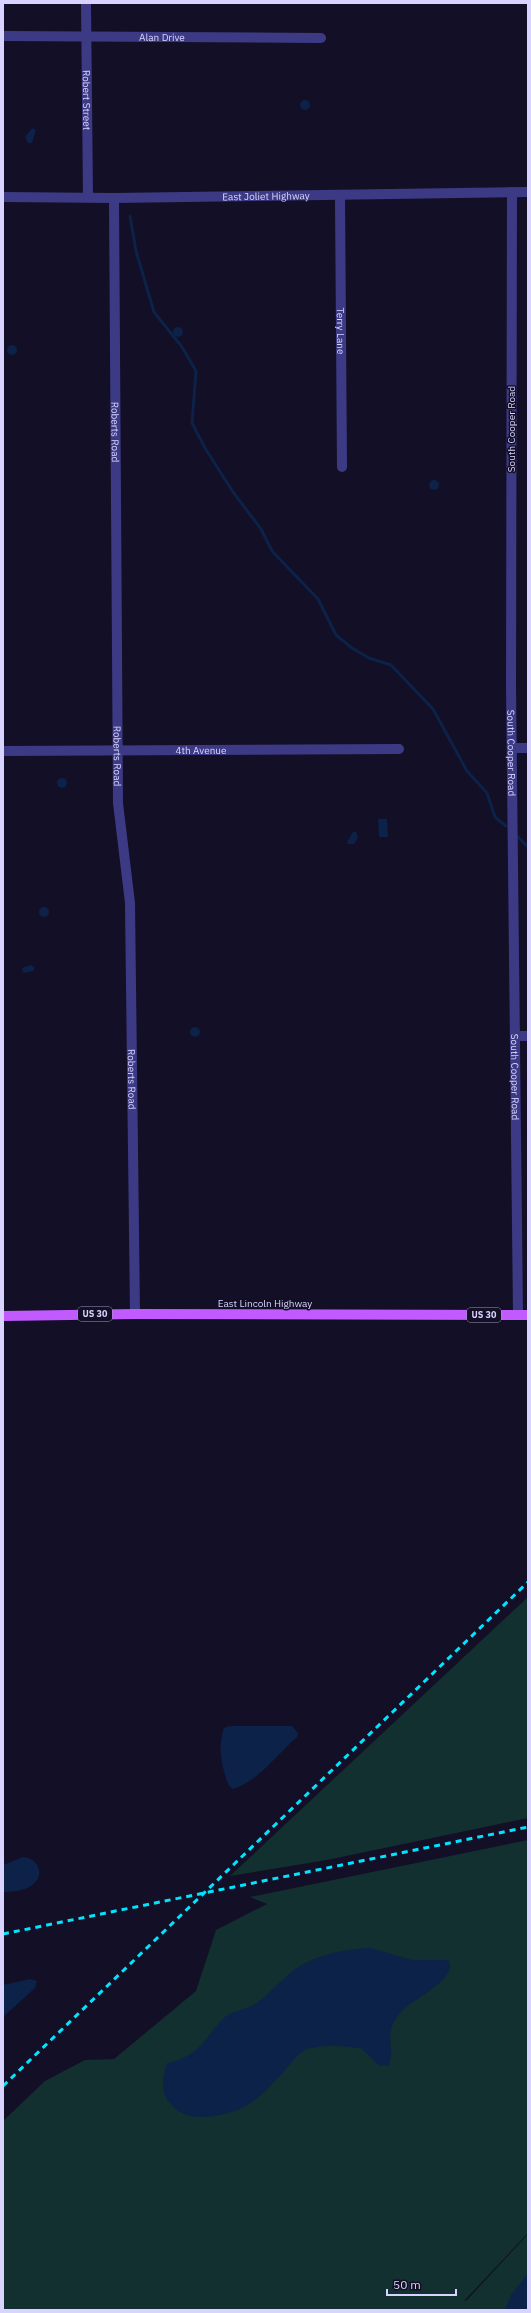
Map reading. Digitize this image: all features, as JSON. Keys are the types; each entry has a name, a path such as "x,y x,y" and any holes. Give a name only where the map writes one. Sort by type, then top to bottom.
{"main road":[{"name":"East Lincoln Highway","path":"3,1316 135,1314 523,1315"}],"street":[{"name":"Robert Street","path":"86,3 88,197"},
{"name":"Alan Drive","path":"3,36 321,38"},
{"name":"South Cooper Road","path":"512,192 512,748 516,1036 523,1315"},
{"name":"East Joliet Highway","path":"3,197 114,198 340,196 528,192"},
{"name":"Terry Lane","path":"340,196 342,467"},
{"name":"Roberts Road","path":"114,198 118,803 130,903 135,1314"},
{"path":"512,748 528,748"},
{"name":"4th Avenue","path":"3,751 400,749"},
{"path":"516,1036 528,1036"}],"green space":[{"path":"528,1597 528,1818 327,1860 230,1876"},
{"path":"528,1840 528,2233 464,2301 467,2300 528,2234 528,2310 3,2310 3,2121 45,2081 85,2060 114,2059 196,1991 216,1930 267,1904 250,1897"}],"water":[{"path":"303,100 307,100 309,101 309,109 303,110 300,107 300,103"},
{"path":"32,128 36,130 32,143 28,143 25,137"},
{"path":"176,327 180,327 183,332 180,337 176,337 173,334 173,330"},
{"path":"10,345 14,345 16,346 16,354 10,355 7,352 7,348"},
{"path":"432,480 436,480 438,481 438,489 432,490 429,487 429,483"},
{"path":"60,778 64,778 66,779 66,787 60,788 57,785 57,781"},
{"path":"378,819 387,819 388,837 379,837"},
{"path":"353,832 356,832 358,838 354,844 348,844 347,842"},
{"path":"42,907 46,907 48,908 48,916 42,917 39,914 39,910"},
{"path":"31,965 35,968 33,971 23,973 22,968"},
{"path":"193,1027 197,1027 199,1028 199,1036 193,1037 190,1034 190,1030"},
{"path":"229,1726 292,1726 298,1733 297,1737 259,1774 233,1789 229,1786 226,1779 221,1758 222,1735 224,1728"},
{"path":"23,1857 29,1858 37,1864 39,1873 36,1882 25,1889 3,1892 3,1865"},
{"path":"371,1948 412,1960 448,1960 450,1967 447,1974 441,1981 407,2006 396,2019 392,2026 390,2039 391,2058 389,2066 380,2066 362,2049 342,2046 311,2048 302,2052 260,2096 251,2103 232,2112 205,2117 194,2117 175,2109 168,2101 163,2087 163,2078 167,2063 179,2060 195,2051 225,2017 250,2007 258,2002 290,1973 318,1957 350,1950"},
{"path":"30,1979 37,1981 35,1988 3,2017 3,1985"},
{"path":"528,2273 528,2310 505,2310 511,2295"}],"waterway":[{"path":"130,216 136,251 154,312 182,347 196,371 192,423 205,448 233,492 261,529 272,551 318,599 336,635 352,648 369,658 391,665 433,709 467,771 487,793 495,817 506,826"},
{"path":"516,835 528,847"}],"railway":[{"path":"3,2086 528,1582"},
{"path":"3,1934 528,1827"}]}
